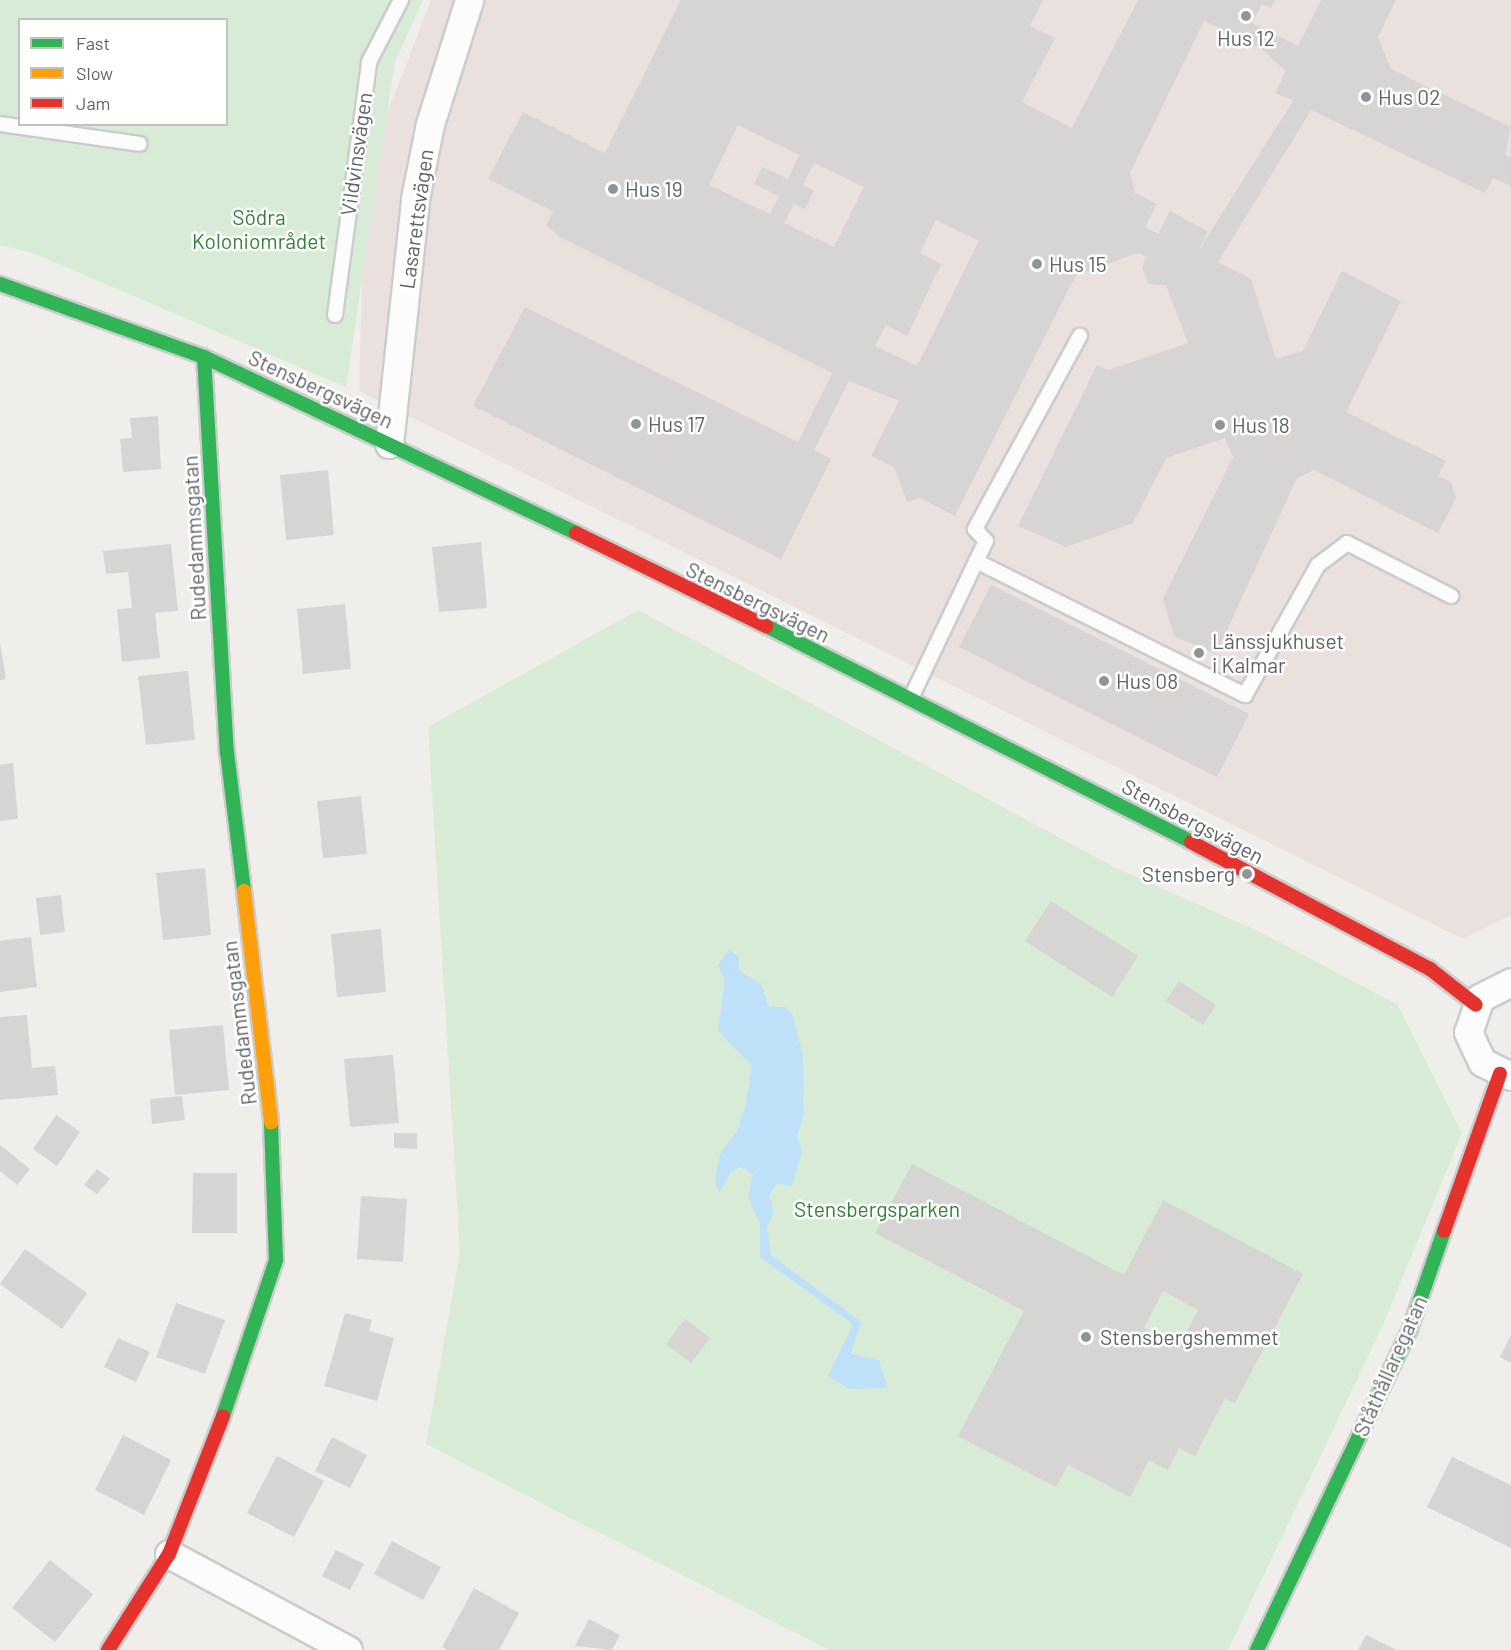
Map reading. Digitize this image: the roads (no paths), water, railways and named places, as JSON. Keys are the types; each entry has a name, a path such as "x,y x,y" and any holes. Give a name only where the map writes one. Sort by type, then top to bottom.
{"street":[{"name":"Lasarettsvägen","path":"389,444 415,199 430,124 469,0"},
{"name":"Stensbergsvägen","path":"0,284 204,357 389,444 911,698 1430,969 1476,1005"},
{"name":"Rudedammsgatan","path":"108,1650 169,1554 234,1388 276,1260 273,1135 227,752 204,357"},
{"path":"1476,1005 1486,993 1511,982"},
{"name":"Ståthållaregatan","path":"1257,1650 1410,1329 1506,1075 1482,1062 1470,1044 1469,1022 1476,1005"},
{"path":"169,1554 348,1650"}],"lane":[{"name":"Vildvinsvägen","path":"335,315 369,62 401,0"},
{"path":"0,124 140,144"},
{"path":"911,698 986,541 975,529 1080,336"},
{"path":"976,561 1245,695 1318,565 1347,543 1451,596"}],"water":[{"path":"729,949 739,957 739,971 761,983 769,1007 785,1007 793,1015 803,1056 804,1115 797,1137 802,1151 792,1186 776,1184 769,1196 774,1212 767,1228 771,1255 861,1322 851,1354 879,1360 888,1388 849,1389 828,1376 853,1324 760,1257 760,1224 748,1196 753,1175 741,1167 731,1172 719,1193 715,1182 720,1154 737,1131 745,1108 752,1066 718,1031 725,981 718,965"}],"place":[{"name":"Hus 12","path":"1246,16"},
{"name":"Hus 02","path":"1366,97"},
{"name":"Hus 19","path":"613,189"},
{"name":"Hus 15","path":"1037,264"},
{"name":"Hus 17","path":"636,424"},
{"name":"Hus 18","path":"1220,425"},
{"name":"Länssjukhuset i Kalmar","path":"1199,653"},
{"name":"Hus 08","path":"1104,681"},
{"name":"Stensberg","path":"1247,874"},
{"name":"Stensbergshemmet","path":"1086,1337"}],"park label":[{"name":"Södra Koloniområdet","path":"259,229"},
{"name":"Stensbergsparken","path":"877,1209"}]}
